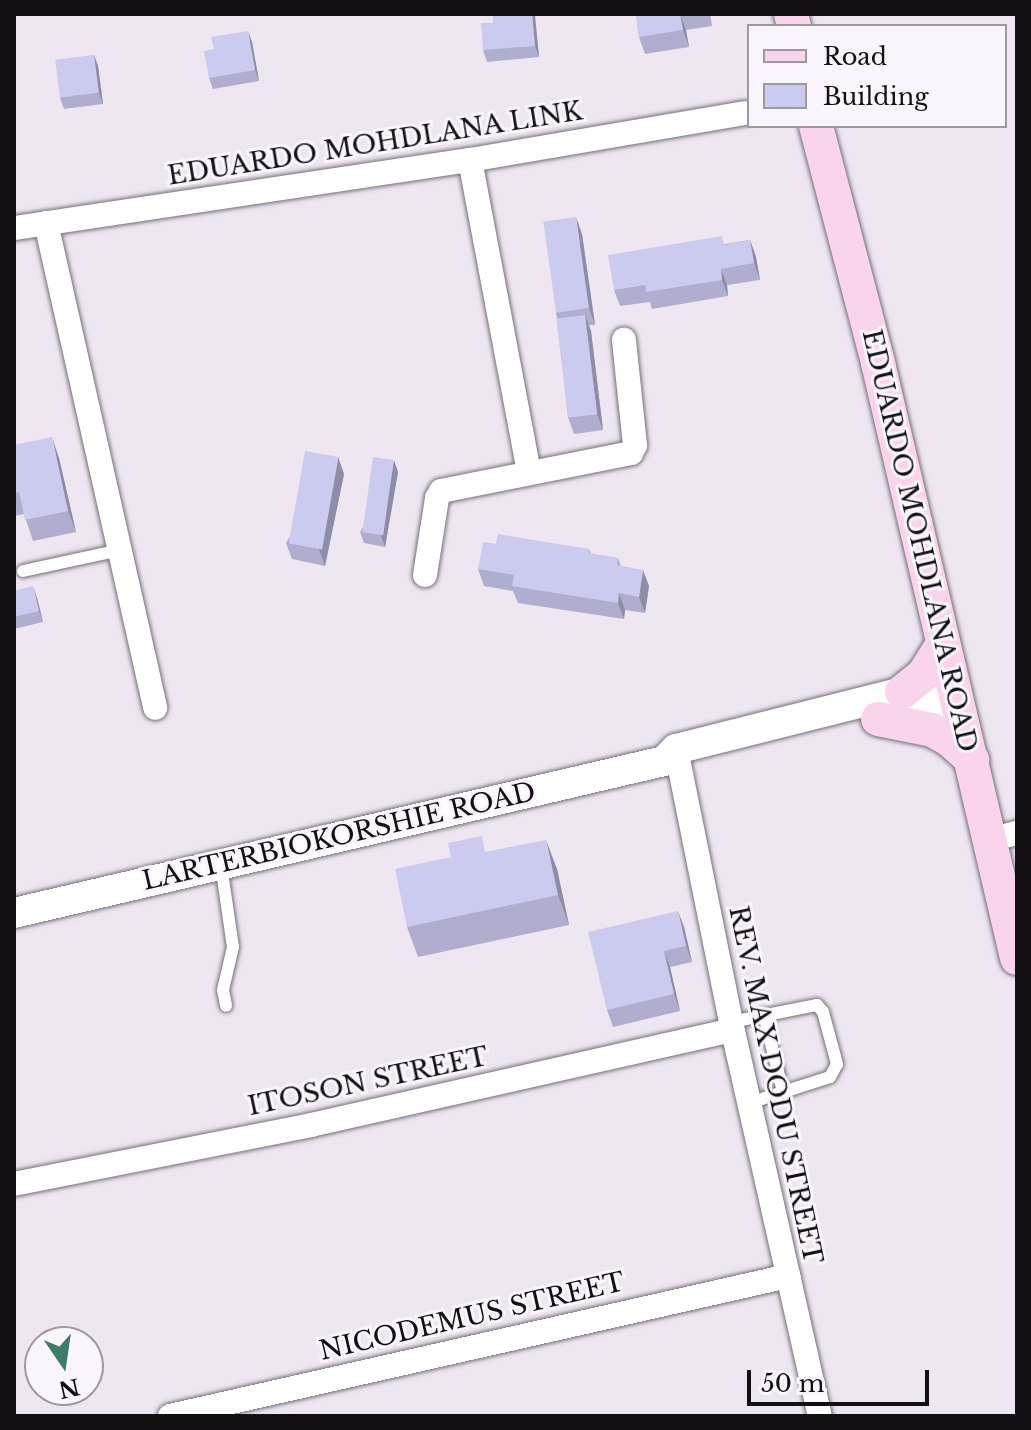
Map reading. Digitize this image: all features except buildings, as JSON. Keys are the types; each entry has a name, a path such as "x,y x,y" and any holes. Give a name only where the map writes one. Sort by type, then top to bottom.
{"main road":[{"name":"EDUARDO MOHDLANA ROAD","path":"817,128 878,363 972,760 1003,837 1017,958"},
{"path":"902,692 924,674 943,644"},
{"path":"878,719 932,730 950,740 972,760"}],"street":[{"name":"EDUARDO MOHDLANA LINK","path":"14,228 470,160 745,113"},
{"path":"470,160 529,471"},
{"path":"46,223 155,708"},
{"path":"425,575 437,498 441,491 631,453 635,445 624,340"},
{"name":"LARTERBIOKORSHIE ROAD","path":"673,759 902,692 955,691"},
{"name":"LARTERBIOKORSHIE ROAD","path":"14,913 673,759 878,719 955,691"},
{"name":"REV. MAX DODU STREET","path":"673,759 820,1416"},
{"name":"ITOSON STREET","path":"14,1184 311,1125 732,1026"},
{"name":"NICODEMUS STREET","path":"170,1416 788,1276"}],"lane":[{"path":"23,571 120,550"},
{"path":"221,865 233,947 223,990 226,1006"},
{"path":"732,1026 764,1015 817,1005 823,1012 837,1064 830,1077 749,1103"},
{"path":"764,1015 783,1092"}]}
